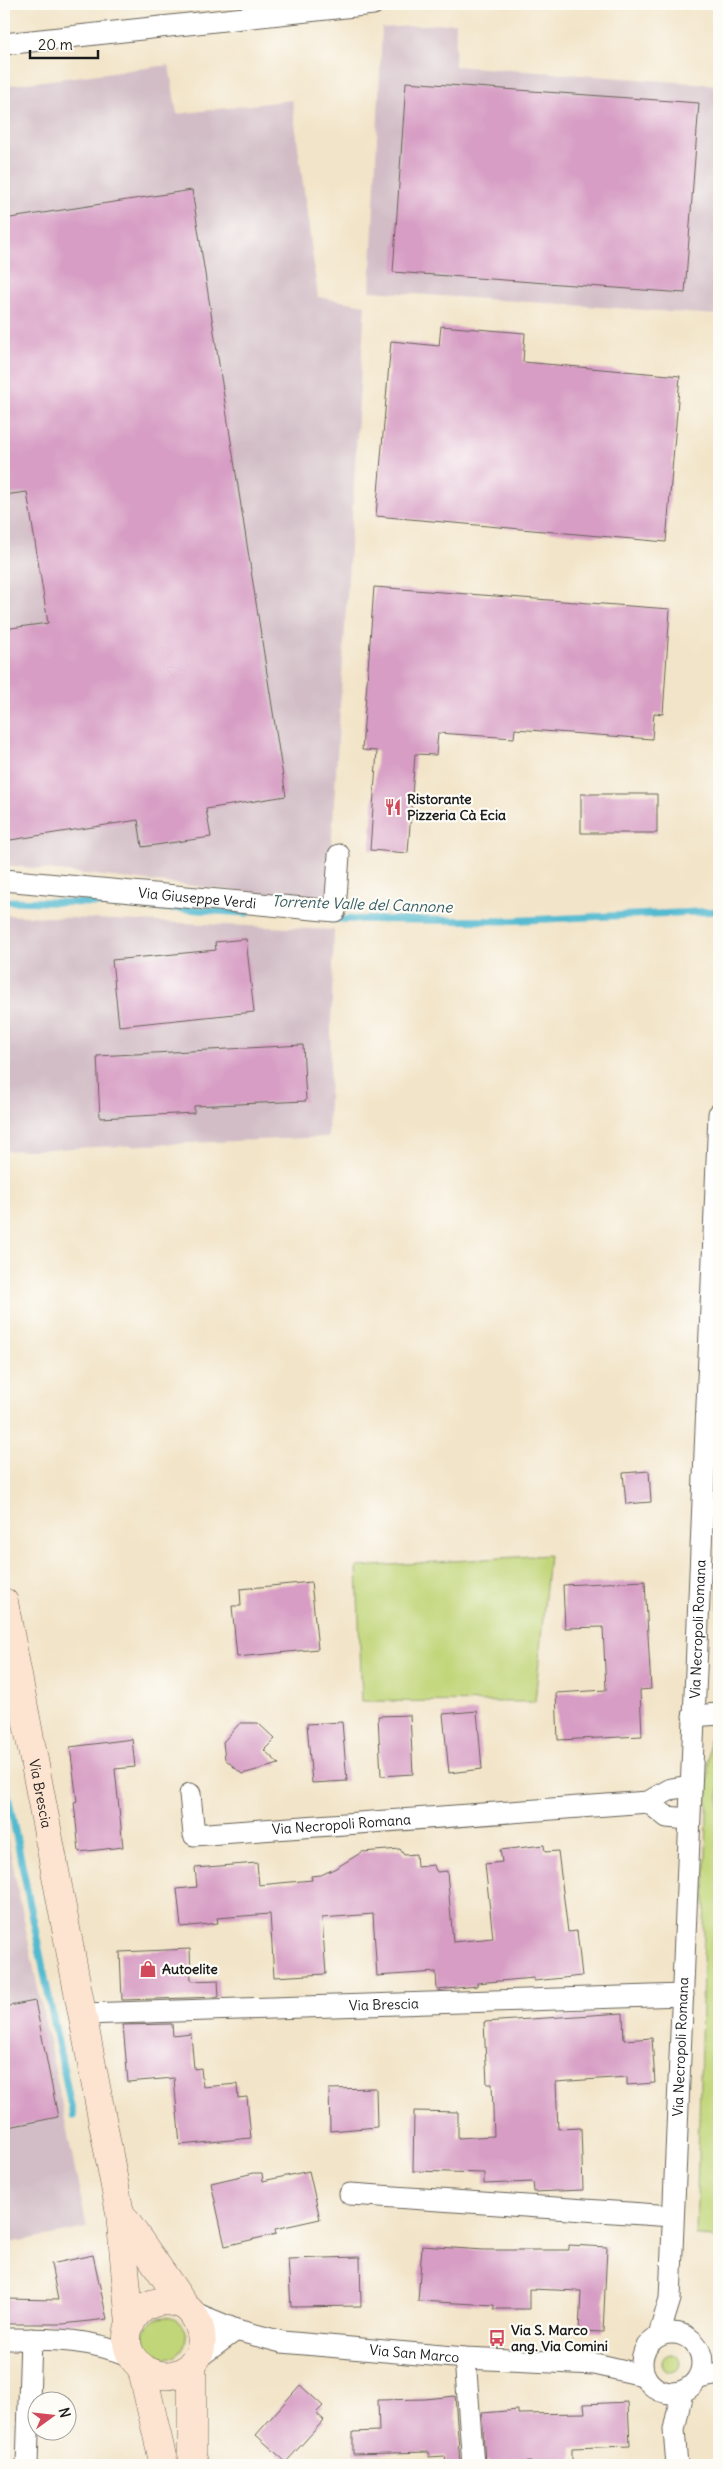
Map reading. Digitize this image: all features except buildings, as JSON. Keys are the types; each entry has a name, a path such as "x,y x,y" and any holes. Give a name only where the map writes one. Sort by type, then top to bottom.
{"main road":[{"name":"Via Brescia","path":"4,1602 61,1912 84,2014 120,2213 133,2345 164,2465"},
{"name":"Via Brescia","path":"120,2213 202,2328 202,2347 194,2361 192,2454 195,2465"},
{"path":"189,2309 177,2302 158,2300 141,2308 133,2345 158,2374 177,2374 194,2361"}],"street":[{"path":"4,44 374,4"},
{"name":"Via Giuseppe Verdi","path":"4,880 335,911 339,855"},
{"name":"Via Necropoli Romana","path":"660,2335 670,2299 672,2216 683,1995 688,1819 714,1334 719,1114"},
{"path":"693,1716 719,1714"},
{"name":"Via Necropoli Romana","path":"190,1794 194,1835 648,1802 671,1789 690,1786"},
{"path":"648,1802 667,1817 688,1819"},
{"name":"Via Brescia","path":"84,2014 683,1995"},
{"path":"350,2194 672,2216"},
{"name":"Via Necropoli Romana","path":"670,2299 688,2338"},
{"name":"Via San Marco","path":"189,2309 236,2330 282,2342 465,2358 594,2364 644,2375"},
{"path":"194,2361 236,2330"},
{"path":"678,2334 688,2338 697,2347 710,2369 692,2387 682,2392 669,2394 660,2392 652,2386 644,2375 641,2364 643,2354 650,2342 660,2335 678,2334"},
{"path":"4,2339 72,2339 96,2344 133,2345"},
{"path":"27,2465 31,2339"},
{"name":"Via San Marco","path":"594,2364 643,2354"},
{"path":"465,2358 472,2465"},
{"path":"660,2392 674,2430 677,2465"},
{"path":"674,2430 682,2392"}],"shaded area":[{"path":"456,23 455,66 719,85 719,264 716,315 370,291 382,28"},
{"path":"169,65 177,114 292,100 318,297 365,305 328,901 4,865 4,86"},
{"path":"4,915 334,930 328,1137 4,1151"},
{"path":"4,1822 87,2228 4,2244"}],"green space":[{"path":"719,1522 719,1632 717,1557"},
{"path":"549,1555 535,1702 362,1701 357,1567"},
{"path":"719,1738 719,2240 696,2235 709,1740"},
{"path":"169,2317 177,2320 183,2326 186,2338 183,2350 177,2356 161,2359 153,2356 147,2350 144,2334 147,2326 153,2320"},
{"path":"667,2354 675,2354 680,2359 678,2370 667,2372 662,2367 662,2359"}],"waterway":[{"name":"Torrente Valle del Cannone","path":"4,901 92,903 247,913"},
{"name":"Torrente Valle del Cannone","path":"332,919 504,921 719,911"},
{"path":"4,1776 73,2116"}],"place":[{"name":"Ristorante Pizzeria Cà Ecia","path":"393,807"},
{"name":"Autoelite","path":"148,1969"},
{"name":"Via S. Marco ang. Via Comini","path":"497,2338"}]}
